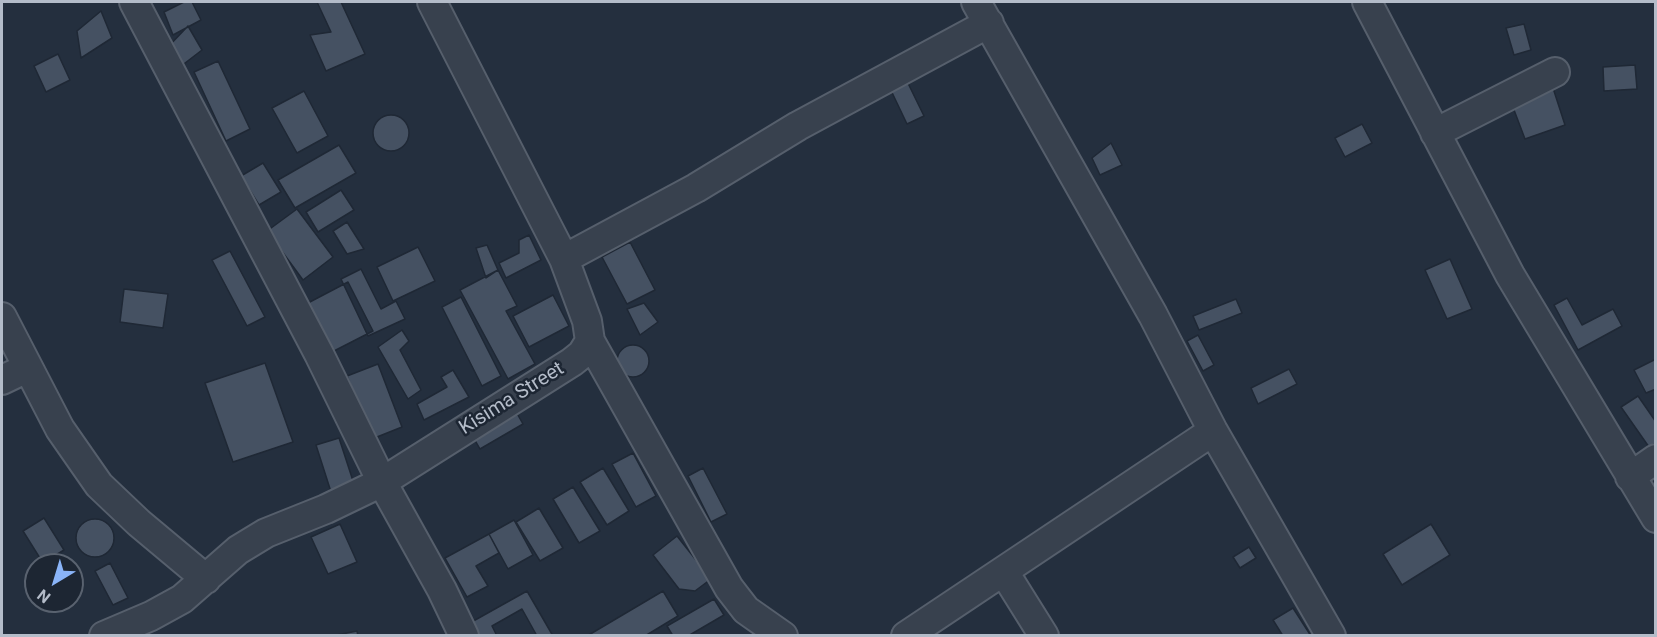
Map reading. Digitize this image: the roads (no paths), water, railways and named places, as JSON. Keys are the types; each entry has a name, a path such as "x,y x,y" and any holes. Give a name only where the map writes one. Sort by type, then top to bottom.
{"street":[{"path":"134,2 464,636"},
{"path":"432,2 564,259 587,321 590,341 729,588 746,610 783,636"},
{"path":"1367,2 1510,275 1656,518"},
{"path":"564,259 696,188 983,12 1153,315 1213,431 1331,636"},
{"path":"1435,132 1555,72"},
{"path":"2,317 60,429 99,485 139,523 206,579"},
{"name":"Kisima Street","path":"104,636 151,616 182,599 238,550 266,533 326,509 382,482 572,362 582,354 590,341"},
{"path":"2,380 27,368"},
{"path":"906,636 1213,431"},
{"path":"1630,477 1656,459"},
{"path":"1004,572 1044,636"}]}
